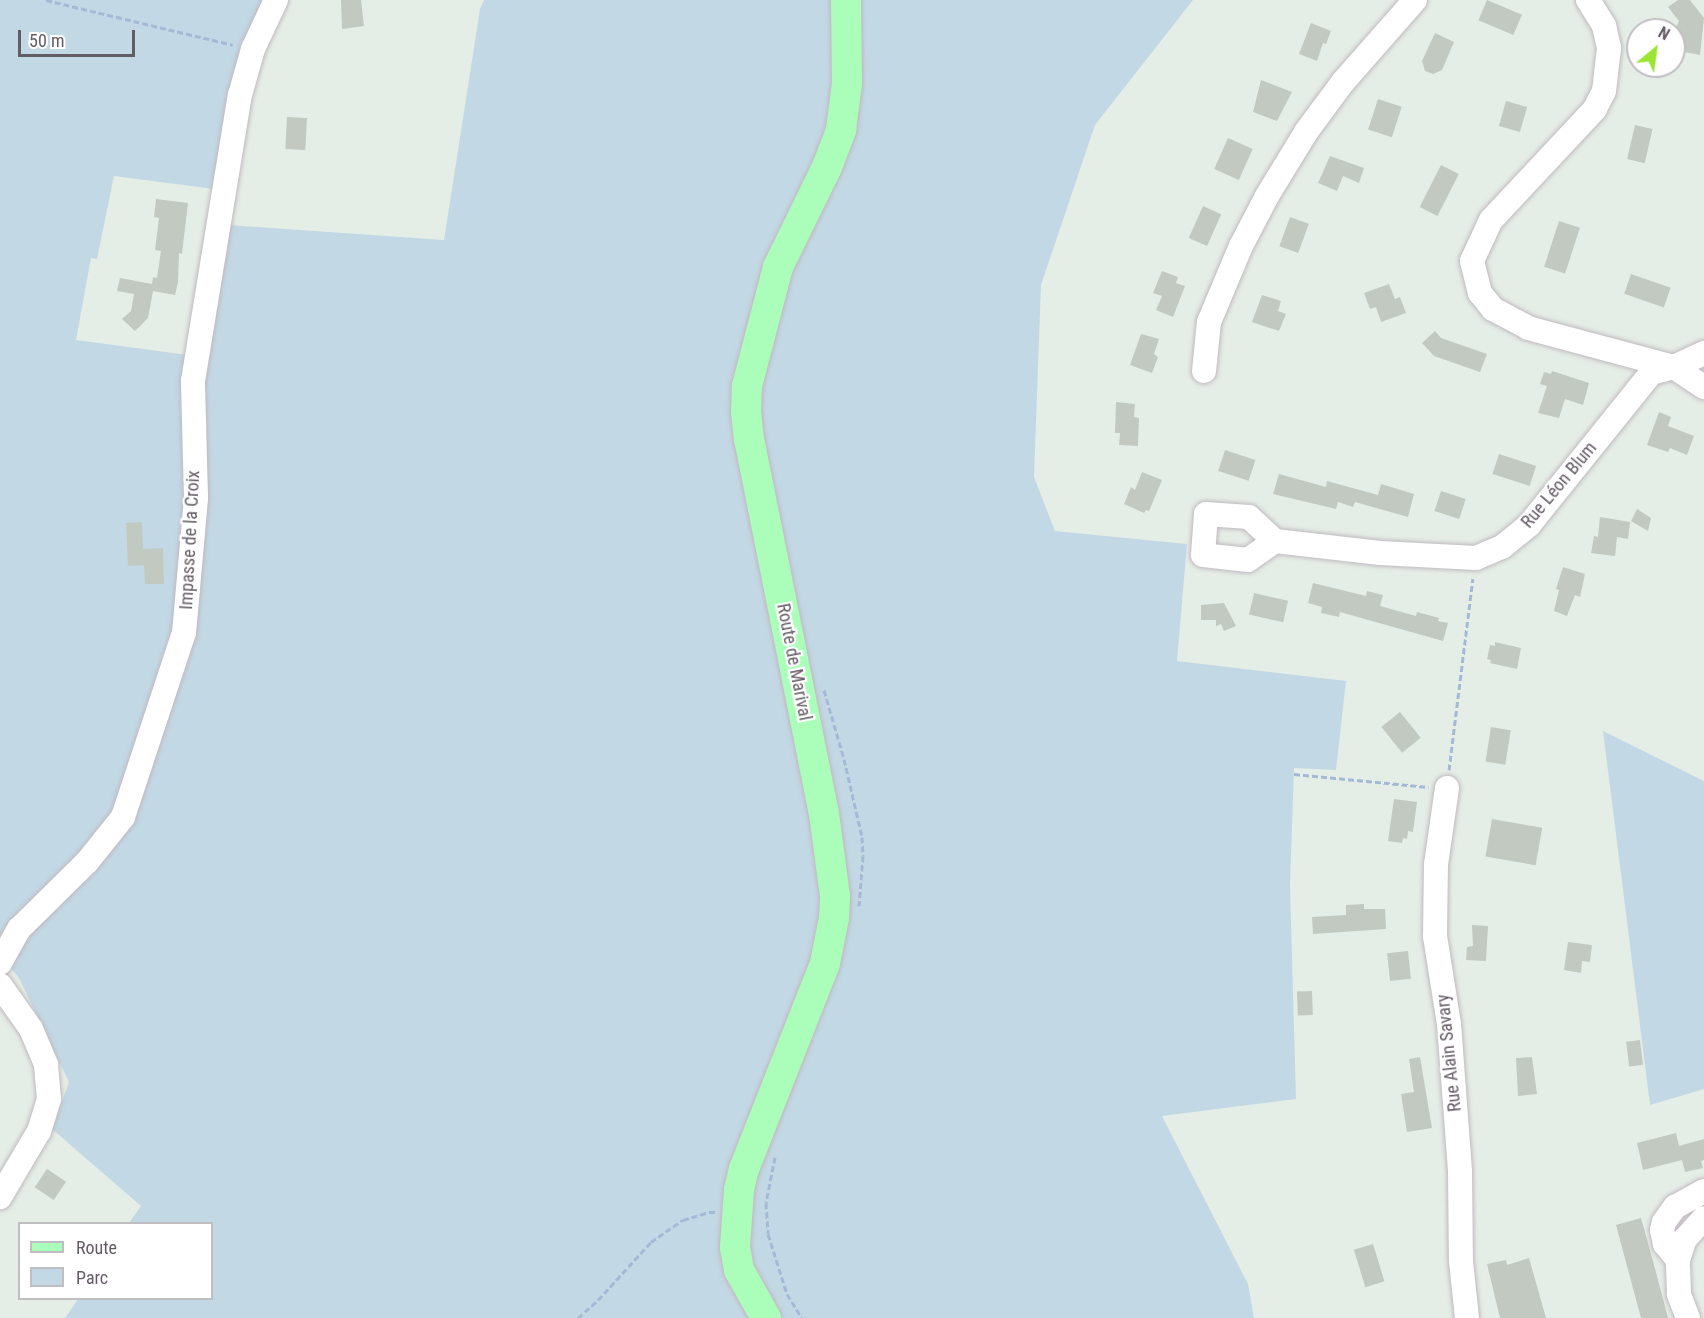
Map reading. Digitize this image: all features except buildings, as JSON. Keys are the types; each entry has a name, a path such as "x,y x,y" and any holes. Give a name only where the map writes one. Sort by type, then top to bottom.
{"main road":[{"name":"Route de Marival","path":"766,1318 739,1270 735,1247 735,1214 744,1169 825,963 834,918 831,858 824,814 759,494 746,412 750,375 778,267 827,167 841,130 847,83 846,0"}],"street":[{"name":"Impasse de la Croix","path":"0,963 19,929 87,862 123,817 184,633 196,498 193,381 240,95 253,49 276,0"},
{"path":"1204,371 1209,322 1241,246 1267,196 1306,132 1343,82 1415,0"},
{"path":"1588,0 1604,26 1609,48 1609,69 1604,91 1595,108 1491,220 1472,261 1474,274 1480,293 1492,309 1510,321 1528,328 1674,367 1704,387"},
{"name":"Rue Léon Blum","path":"1275,541 1380,553 1476,558 1502,546 1529,525 1651,373 1674,367 1704,353"},
{"name":"Rue Alain Savary","path":"1447,788 1436,864 1435,936 1449,1024 1460,1172 1461,1261 1467,1318"},
{"path":"0,985 31,1029 46,1065 49,1099 39,1131 0,1197"},
{"path":"1678,1260 1665,1244 1662,1230 1664,1222 1675,1206 1704,1191"},
{"path":"1688,1318 1679,1294 1678,1260 1684,1239 1704,1218"}],"path":[{"path":"46,0 182,35 253,49"},
{"path":"1294,774 1447,788 1476,558"},
{"path":"578,1318 598,1300 651,1242 683,1220 709,1212 735,1214"}],"green space":[{"path":"0,0 264,0 214,189 114,176 97,259 91,258 76,340 203,357 228,225 444,240 480,9 484,0 1193,0 1095,125 1041,285 1034,477 1055,531 1187,544 1177,661 1346,681 1336,770 1294,768 1290,885 1296,1099 1162,1116 1248,1284 1254,1318 65,1318 77,1300 213,1300 213,1222 130,1222 141,1206 52,1129 69,1082 19,978 0,955"},
{"path":"1603,731 1704,781 1704,1089 1650,1105"}]}
